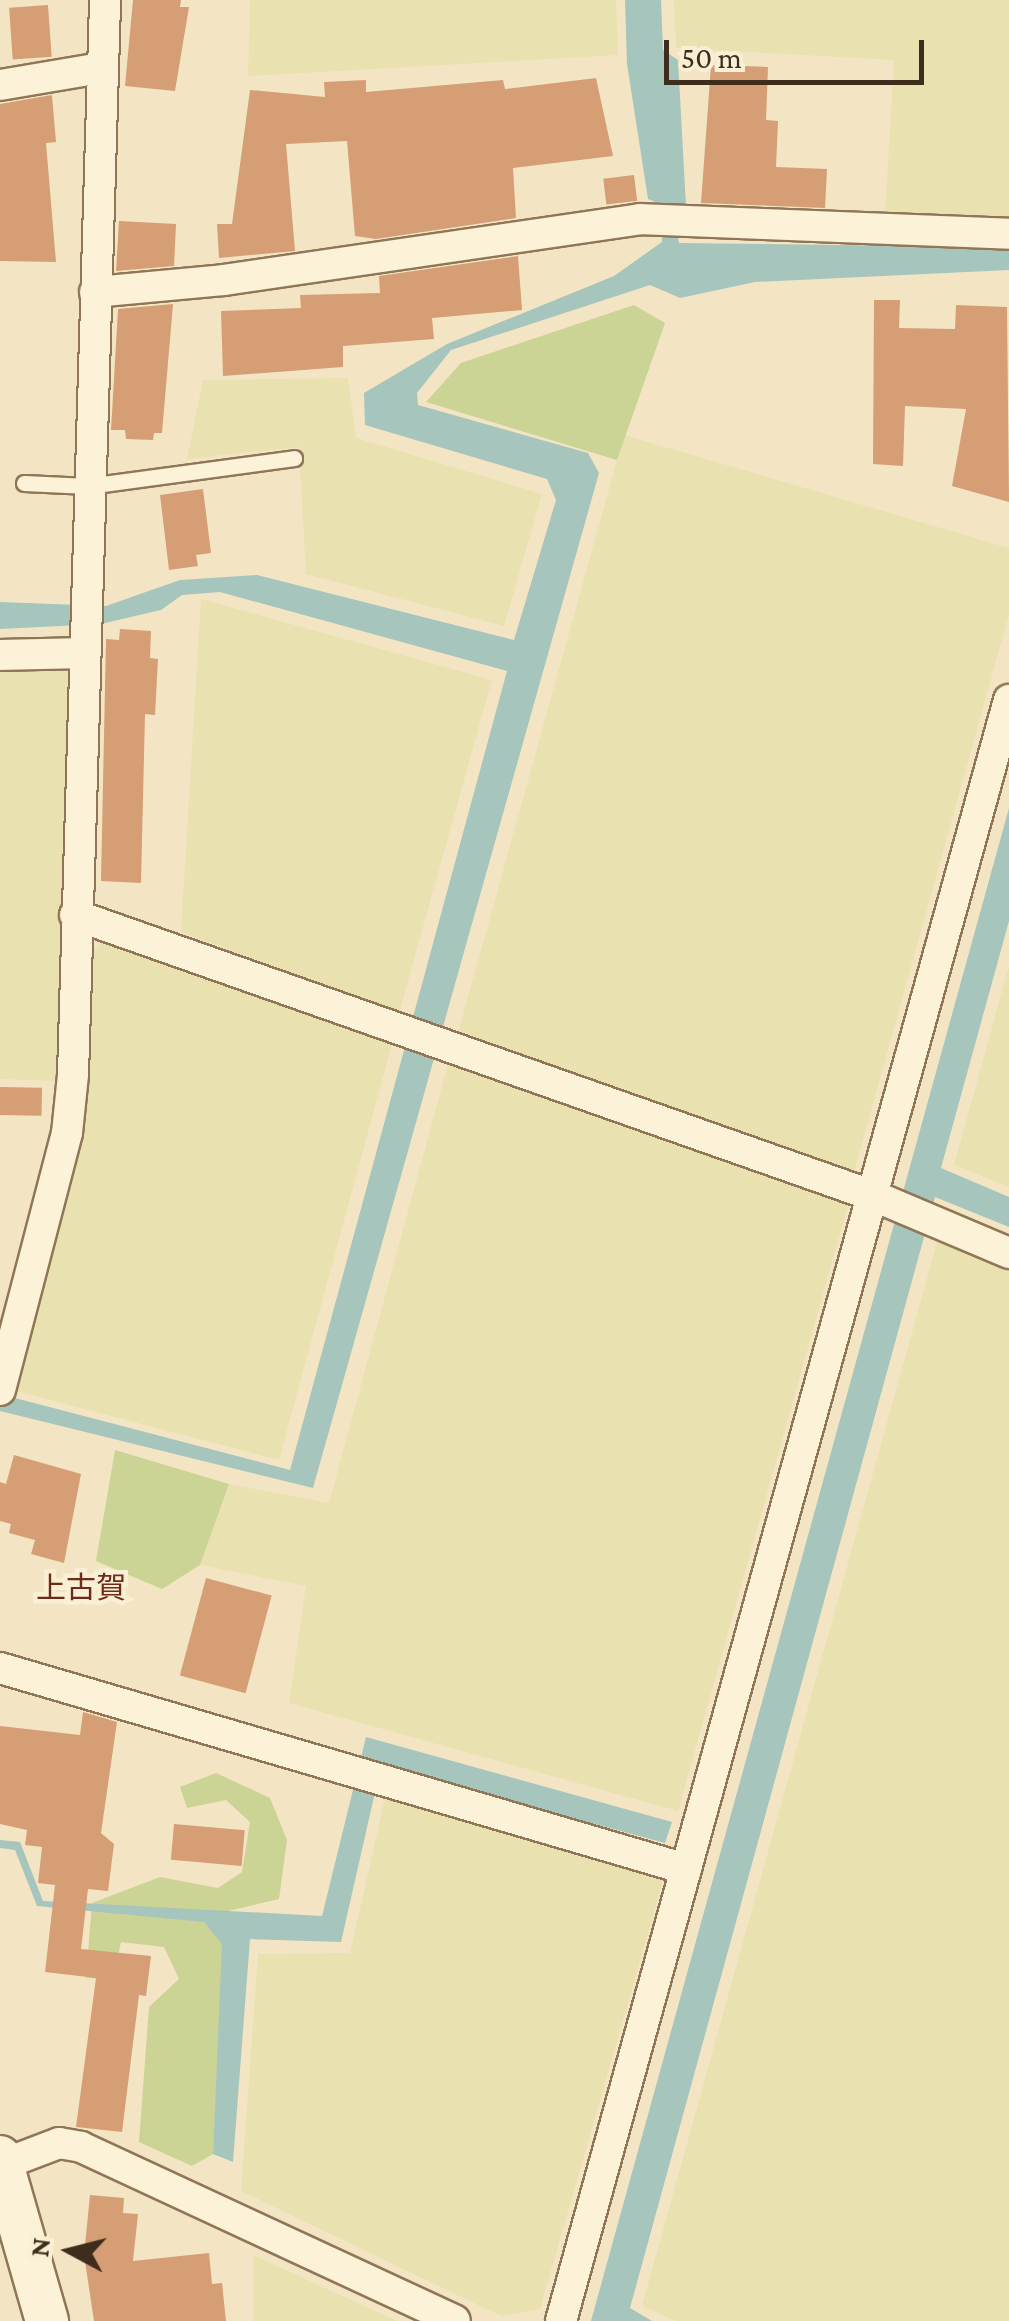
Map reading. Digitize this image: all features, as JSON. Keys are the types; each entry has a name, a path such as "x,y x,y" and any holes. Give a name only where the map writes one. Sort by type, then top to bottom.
{"main road":[{"path":"2,2160 47,2321"}],"street":[{"path":"0,1390 10,1311 67,1133 105,0"},
{"path":"0,85 101,68"},
{"path":"94,292 224,280 670,221 1009,234"},
{"path":"0,655 83,629"},
{"path":"561,2321 686,1869 882,1199 1009,700"},
{"path":"75,915 882,1199 1009,1253"},
{"path":"0,1668 686,1869"},
{"path":"2,2160 59,2143 81,2147 455,2321"}],"lane":[{"path":"24,483 88,486 294,458"}],"shaded area":[{"path":"250,0 616,0 618,55 248,76"},
{"path":"674,0 1009,0 1009,224 885,216 894,60 676,48"},
{"path":"348,378 356,438 542,494 504,626 306,574 299,447 187,459 203,380"},
{"path":"624,435 1009,548 1009,614 853,1176 458,1033"},
{"path":"201,599 492,680 399,1013 181,932"},
{"path":"70,661 56,1081 0,1079 0,663"},
{"path":"105,939 393,1040 279,1460 12,1390 78,1158 88,958"},
{"path":"1009,966 1009,1187 954,1165"},
{"path":"448,1064 848,1205 678,1811 289,1703 306,1586 200,1565 229,1484 329,1503"},
{"path":"938,1239 1009,1268 1009,2321 676,2321 642,2306"},
{"path":"385,1798 665,1874 540,2309 501,2316 241,2191 258,1954 350,1953"},
{"path":"253,2255 397,2321 253,2321"}],"green space":[{"path":"634,305 665,323 617,460 426,402 461,363"},
{"path":"115,1450 229,1484 200,1565 162,1589 96,1561"},
{"path":"216,1773 270,1798 287,1840 279,1899 215,1914 223,1944 213,2154 192,2166 139,2142 149,2007 179,1979 164,1947 121,1942 113,1979 86,1978 92,1903 160,1877 218,1888 242,1872 250,1822 226,1800 187,1808 180,1787"}],"water":[{"path":"625,0 661,0 663,50 678,60 686,206 673,207 679,243 990,247 1009,249 1009,270 755,282 680,298 650,285 451,350 417,393 418,405 588,453 599,473 313,1488 0,1411 0,1399 15,1398 290,1470 507,671 220,592 182,595 161,610 101,624 0,629 0,602 106,606 180,580 257,575 514,640 556,500 547,479 365,425 364,393 447,344 614,276 662,242 660,204 648,199 627,64"},
{"path":"1009,808 1009,921 941,1168 1009,1197 1009,1227 935,1197 630,2308 652,2321 591,2321"},
{"path":"366,1737 672,1822 665,1843 381,1766 341,1942 250,1939 233,2162 213,2154 222,1944 204,1922 37,1906 15,1850 0,1848 0,1840 20,1842 43,1901 322,1916"}],"building":[{"path":"133,0 181,0 180,7 189,7 175,91 125,86"},
{"path":"48,5 52,57 13,60 9,8"},
{"path":"711,65 768,67 766,120 778,121 776,167 827,169 825,208 701,203"},
{"path":"596,78 613,156 513,168 516,218 376,239 355,236 347,141 286,144 295,251 219,258 217,224 232,224 250,90 325,97 324,82 366,80 366,92 503,80 505,89"},
{"path":"52,95 56,142 46,143 56,262 0,261 0,104"},
{"path":"634,175 637,201 606,205 603,179"},
{"path":"119,221 176,224 174,266 116,271"},
{"path":"518,256 522,310 432,318 434,339 343,346 343,367 223,376 221,311 301,308 300,295 380,293 379,276"},
{"path":"874,300 900,300 899,328 955,329 956,305 1007,307 1009,502 952,486 966,409 905,406 903,466 873,464"},
{"path":"173,304 162,433 154,433 153,440 126,439 125,430 111,430 118,309"},
{"path":"203,489 211,553 196,555 198,566 169,570 160,495"},
{"path":"120,629 151,631 150,658 158,659 155,715 145,714 141,883 101,881 106,639 119,640"},
{"path":"0,1087 42,1088 42,1116 0,1115"},
{"path":"14,1455 81,1474 64,1563 31,1554 35,1540 9,1533 11,1524 0,1521 0,1482 6,1484"},
{"path":"206,1578 272,1596 246,1693 180,1676"},
{"path":"83,1712 117,1722 101,1833 114,1844 108,1891 88,1889 81,1949 151,1956 146,1996 139,1995 122,2132 76,2127 96,1978 45,1972 55,1885 38,1883 42,1847 25,1845 27,1830 0,1824 0,1726 80,1735"},
{"path":"174,1824 245,1830 242,1866 171,1860"},
{"path":"90,2195 124,2198 123,2213 138,2214 133,2261 209,2253 212,2284 222,2283 226,2321 94,2321 84,2255"}],"district":[{"name":"上古賀","path":"81,1588"}]}
